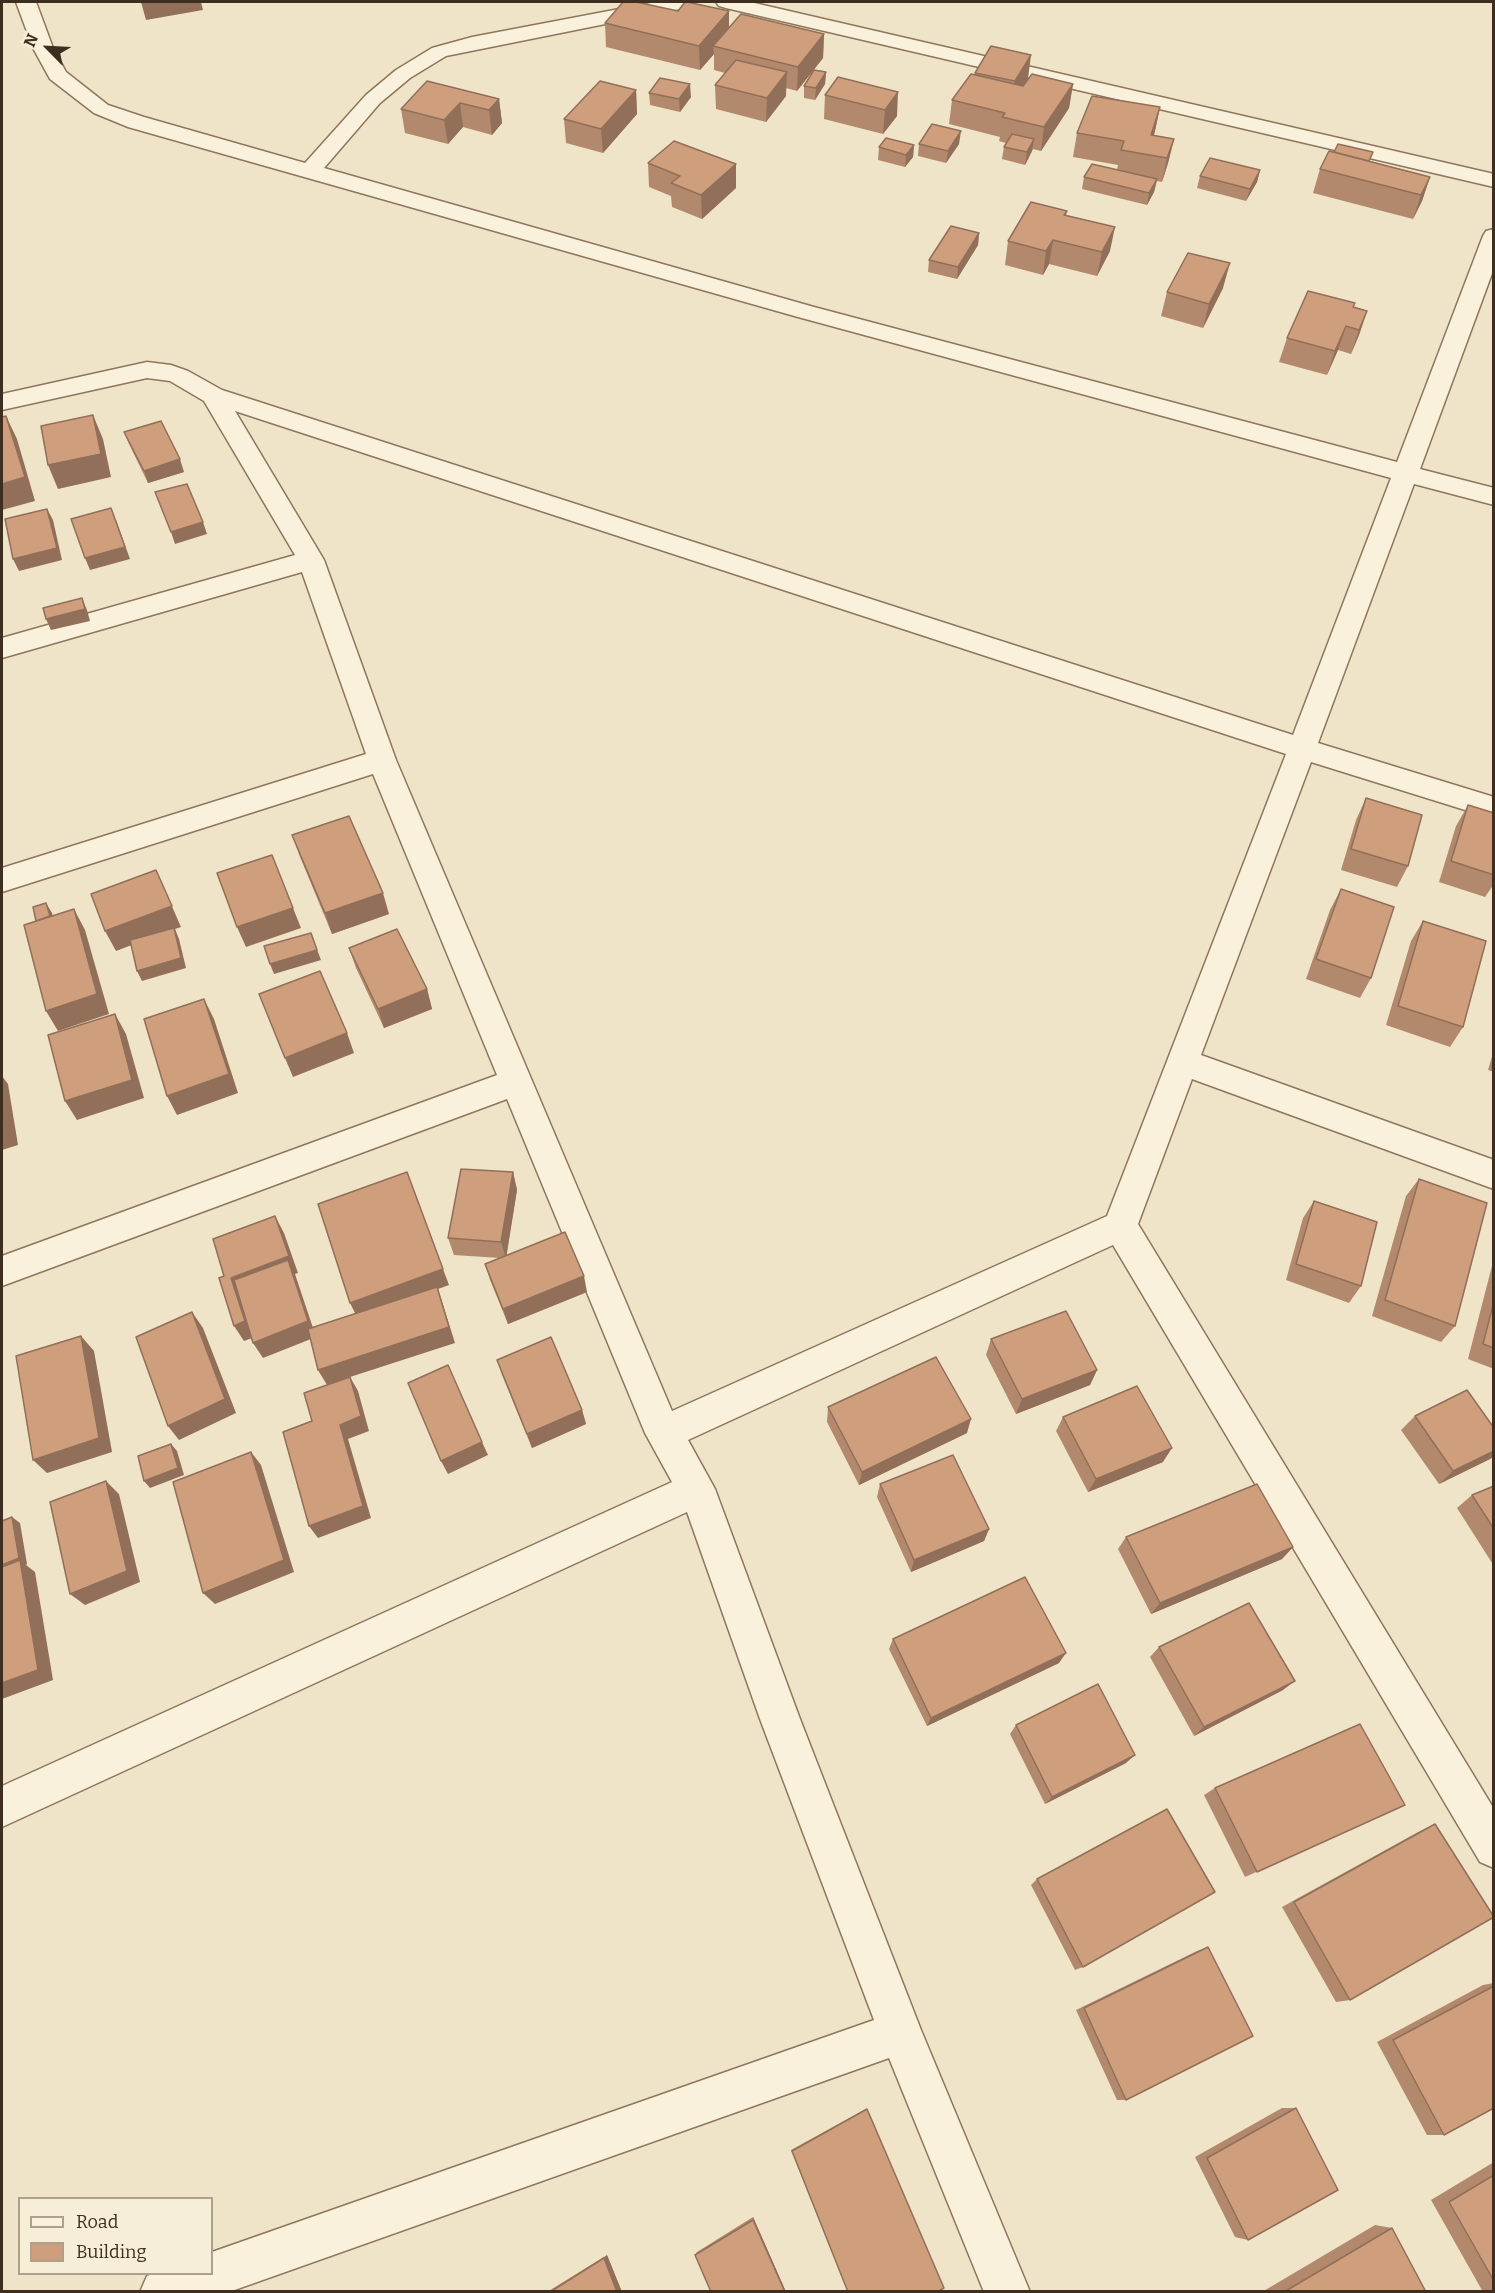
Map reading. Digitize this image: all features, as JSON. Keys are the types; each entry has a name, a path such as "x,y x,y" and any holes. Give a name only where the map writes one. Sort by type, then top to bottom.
{"street":[{"path":"26,2 43,48 57,75 81,96 101,109 136,122 806,312 1494,497"},
{"path":"311,170 373,99 403,74 440,52 472,42 685,2"},
{"path":"726,2 1494,181"},
{"path":"663,1433 1120,1226 1184,1062 1494,236"},
{"path":"2,402 162,370 213,396 1302,749 1494,808"},
{"path":"213,396 311,560 382,760 663,1433 697,1489 780,1719 900,2032 1007,2292"},
{"path":"2,648 311,560"},
{"path":"2,880 382,760"},
{"path":"1184,1062 1494,1175"},
{"path":"2,1271 516,1082"},
{"path":"1120,1226 1494,1848"},
{"path":"2,1807 697,1489"},
{"path":"213,2275 900,2032"},
{"path":"164,2292 212,2275"}],"building":[{"path":"623,2 636,2 678,11 687,2 729,11 699,46 605,23"},
{"path":"741,14 824,34 798,67 713,46"},
{"path":"991,46 1031,55 1015,81 975,73"},
{"path":"736,60 787,72 767,98 715,85"},
{"path":"814,70 826,72 816,88 804,86"},
{"path":"971,74 1023,86 1032,74 1073,84 1044,127 1002,117 1005,113 952,100"},
{"path":"838,77 898,92 885,110 825,95"},
{"path":"660,78 690,84 679,99 649,93"},
{"path":"427,81 499,99 489,110 460,103 444,120 401,109"},
{"path":"600,81 636,90 601,129 564,119"},
{"path":"1092,96 1160,107 1151,135 1174,139 1167,158 1121,150 1124,141 1077,133"},
{"path":"932,124 961,131 948,151 919,144"},
{"path":"1012,134 1034,139 1027,152 1004,147"},
{"path":"886,138 914,145 906,155 879,147"},
{"path":"674,141 736,164 701,195 671,183 680,176 648,163"},
{"path":"1338,144 1373,152 1369,161 1334,152"},
{"path":"1329,151 1430,177 1421,195 1320,169"},
{"path":"1210,158 1260,170 1250,189 1200,176"},
{"path":"1092,164 1157,179 1149,193 1084,177"},
{"path":"1031,202 1067,211 1064,215 1115,227 1102,252 1053,240 1046,251 1008,241"},
{"path":"951,226 979,233 958,267 929,260"},
{"path":"1188,253 1230,263 1209,304 1167,292"},
{"path":"1308,291 1355,303 1353,307 1367,311 1359,330 1346,326 1335,351 1287,338"},
{"path":"93,415 101,454 48,465 41,426"},
{"path":"6,416 25,477 2,484 2,417"},
{"path":"161,421 180,459 144,471 124,432"},
{"path":"187,484 203,522 171,532 155,492"},
{"path":"111,508 125,547 85,558 71,519"},
{"path":"47,509 57,548 13,559 5,519"},
{"path":"82,598 85,609 46,619 43,608"},
{"path":"1366,798 1422,815 1408,866 1351,849"},
{"path":"1468,805 1494,813 1494,875 1451,861"},
{"path":"349,816 383,893 325,913 292,835"},
{"path":"272,855 293,908 237,927 217,873"},
{"path":"156,870 172,906 105,931 91,894"},
{"path":"1341,889 1394,907 1371,978 1316,959"},
{"path":"46,903 50,916 36,921 33,907"},
{"path":"74,909 97,994 46,1011 24,925"},
{"path":"1423,921 1486,941 1463,1027 1398,1006"},
{"path":"174,928 181,958 137,971 130,940"},
{"path":"397,929 427,989 378,1009 349,948"},
{"path":"311,933 317,950 270,964 264,946"},
{"path":"320,971 347,1033 285,1058 259,994"},
{"path":"204,999 229,1074 167,1096 144,1019"},
{"path":"115,1014 132,1080 65,1101 48,1035"},
{"path":"461,1169 513,1172 501,1242 448,1238"},
{"path":"407,1172 443,1269 350,1303 318,1204"},
{"path":"1419,1179 1487,1203 1455,1326 1385,1300"},
{"path":"1314,1201 1377,1222 1361,1286 1296,1264"},
{"path":"275,1216 289,1256 231,1278 245,1321 234,1326 219,1278 224,1276 213,1239"},
{"path":"565,1232 584,1276 503,1309 485,1264"},
{"path":"288,1260 308,1321 253,1343 234,1280"},
{"path":"437,1287 449,1327 318,1370 308,1329"},
{"path":"1494,1301 1494,1348 1483,1344"},
{"path":"1066,1311 1097,1370 1022,1399 991,1339"},
{"path":"192,1312 225,1399 168,1426 136,1337"},
{"path":"81,1336 99,1438 33,1460 16,1356"},
{"path":"551,1337 582,1410 527,1434 497,1360"},
{"path":"936,1357 971,1419 862,1472 828,1407"},
{"path":"448,1365 482,1442 441,1461 408,1383"},
{"path":"350,1377 361,1416 340,1425 363,1506 309,1526 283,1432 312,1421 304,1393"},
{"path":"1137,1386 1172,1448 1096,1479 1063,1417"},
{"path":"1467,1390 1494,1428 1494,1451 1453,1471 1415,1416"},
{"path":"171,1444 178,1468 144,1481 138,1456"},
{"path":"251,1452 284,1560 203,1593 173,1482"},
{"path":"953,1455 989,1529 914,1560 880,1484"},
{"path":"106,1481 127,1571 70,1594 50,1502"},
{"path":"1257,1484 1293,1547 1160,1603 1126,1537"},
{"path":"1494,1486 1494,1529 1472,1495"},
{"path":"12,1517 19,1558 2,1565 2,1521"},
{"path":"20,1560 38,1670 2,1683 2,1567"},
{"path":"1025,1577 1066,1653 931,1718 893,1639"},
{"path":"1249,1603 1295,1681 1204,1727 1159,1647"},
{"path":"1098,1684 1135,1755 1052,1797 1016,1725"},
{"path":"1360,1724 1405,1805 1257,1872 1215,1788"},
{"path":"1167,1809 1215,1892 1083,1967 1037,1879"},
{"path":"1435,1824 1494,1917 1350,2000 1294,1902"},
{"path":"1208,1947 1253,2036 1126,2100 1084,2008"},
{"path":"1494,1986 1494,2108 1444,2135 1393,2040"},
{"path":"1296,2108 1338,2190 1248,2240 1207,2158"},
{"path":"867,2109 944,2288 937,2292 848,2292 792,2151"},
{"path":"1494,2175 1494,2281 1449,2202"},
{"path":"753,2220 785,2292 711,2292 695,2255"},
{"path":"1392,2228 1426,2292 1284,2292"},
{"path":"604,2258 617,2292 550,2292"}]}
